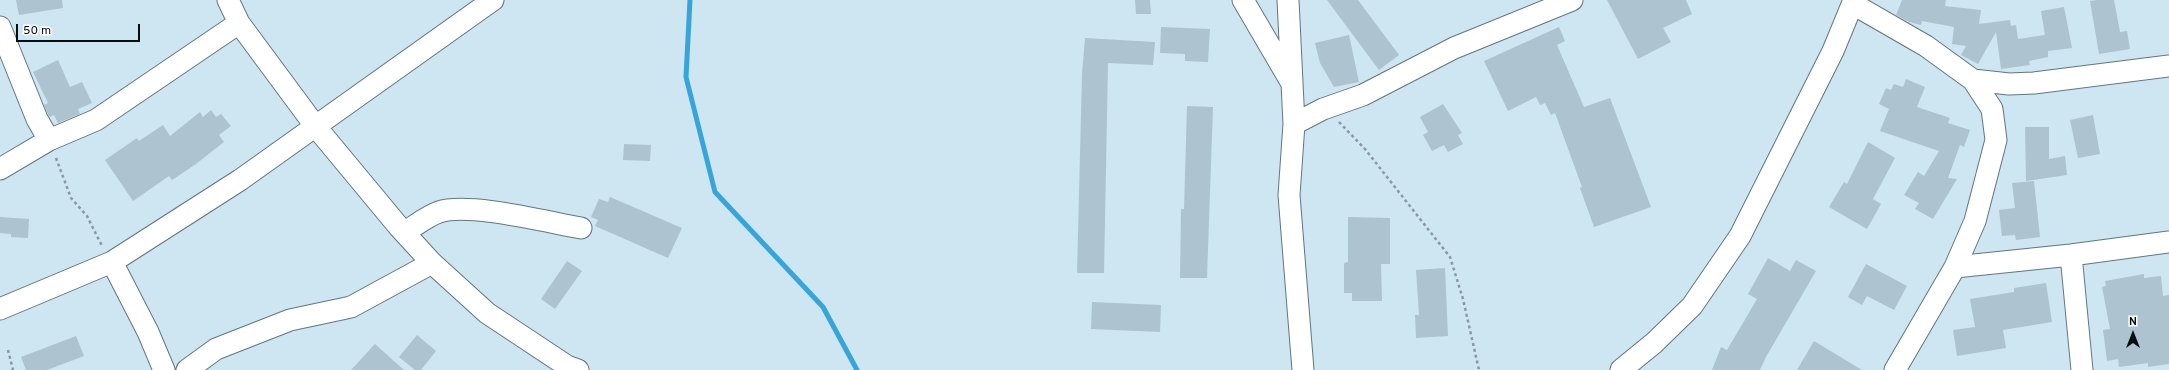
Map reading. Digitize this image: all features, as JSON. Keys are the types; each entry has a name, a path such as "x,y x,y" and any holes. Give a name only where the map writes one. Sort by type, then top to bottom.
{"street":[{"path":"228,0 238,23 316,127 432,263 487,313 567,366 578,370"},
{"path":"0,309 112,262 240,180 493,0"},
{"path":"1243,0 1293,85"},
{"path":"1288,0 1294,124 1288,195 1303,370"},
{"path":"1294,124 1323,109 1363,95 1454,48 1572,0"},
{"path":"1621,370 1654,343 1692,306 1740,236 1833,51 1854,2 1926,46 1973,80 1992,109 1996,140 1975,220 1955,267 1895,370"},
{"path":"0,169 49,140 96,120 238,23"},
{"path":"0,27 37,119 49,140"},
{"path":"1973,80 2009,84 2034,83 2169,66"},
{"path":"405,232 439,212 457,209 488,211 580,228"},
{"path":"1955,267 2071,255 2169,242"},
{"path":"2071,255 2082,370"},
{"path":"112,262 148,332 164,370"},
{"path":"187,370 216,350 290,320 356,305 432,263"}],"path":[{"path":"1323,109 1332,115 1365,149 1450,257 1463,299 1479,370"},
{"path":"49,140 72,198 87,216 112,262"},
{"path":"8,350 13,370"}],"building":[{"path":"16,0 62,0 63,8 19,15"},
{"path":"1135,0 1150,0 1151,14 1136,14"},
{"path":"1327,0 1358,0 1399,55 1379,70"},
{"path":"1607,0 1686,0 1692,14 1663,28 1671,42 1638,59"},
{"path":"1902,0 1946,0 1945,6 1981,10 1979,24 2010,20 2011,26 2016,25 2018,39 2045,35 2041,11 2064,7 2072,48 2048,51 2048,57 2029,61 2030,65 2001,69 1996,32 1978,64 1961,55 1966,46 1952,44 1954,27 1922,21 1921,25 1909,22 1896,15"},
{"path":"2114,0 2120,32 2127,31 2130,49 2099,54 2090,1"},
{"path":"1161,27 1210,29 1208,62 1185,61 1185,54 1160,53"},
{"path":"1559,27 1565,41 1557,45 1584,107 1610,98 1651,207 1594,227 1580,188 1582,187 1555,113 1551,115 1545,103 1540,105 1536,97 1508,111 1484,61"},
{"path":"1349,35 1359,82 1334,87 1320,63 1315,43"},
{"path":"1085,38 1155,42 1153,65 1108,63 1104,273 1077,273 1082,74"},
{"path":"58,60 70,87 82,82 92,103 78,109 80,114 58,123 54,115 50,117 48,114 44,105 48,103 33,72"},
{"path":"1906,79 1925,87 1917,107 1950,118 1948,123 1970,130 1964,147 1960,145 1948,178 1957,179 1933,219 1915,209 1919,203 1904,195 1918,172 1924,176 1939,151 1880,131 1889,109 1879,104 1886,88 1891,90 1894,84 1903,87"},
{"path":"1443,104 1462,133 1458,135 1463,144 1448,152 1444,145 1432,151 1423,135 1428,132 1420,117"},
{"path":"1187,106 1213,107 1207,278 1180,278 1181,209 1184,209"},
{"path":"211,110 216,117 221,114 231,126 219,135 224,142 196,164 172,180 169,176 133,201 105,160 137,138 139,141 163,125 170,136 200,112 203,117"},
{"path":"2093,115 2100,154 2078,158 2070,120"},
{"path":"2025,127 2049,127 2049,159 2065,156 2067,175 2026,181"},
{"path":"1868,142 1895,158 1873,199 1881,204 1867,229 1829,207 1844,182 1847,184"},
{"path":"624,144 651,145 650,161 623,160"},
{"path":"2034,181 2040,237 2016,240 2015,235 2002,236 1999,210 2015,208 2012,183"},
{"path":"610,197 682,228 668,258 595,226 598,220 591,217 599,199 608,202"},
{"path":"0,217 29,219 28,238 11,237 11,234 0,233"},
{"path":"1348,217 1390,218 1390,264 1381,264 1382,301 1352,301 1352,293 1344,293 1344,263 1348,262"},
{"path":"1768,258 1790,271 1796,260 1816,271 1760,370 1712,370 1721,347 1727,350 1757,299 1748,294"},
{"path":"567,261 582,271 555,309 541,299"},
{"path":"1866,264 1907,286 1894,310 1867,296 1862,305 1848,297"},
{"path":"1445,268 1448,336 1416,338 1415,315 1419,315 1416,270"},
{"path":"2144,274 2144,278 2161,276 2163,296 2169,295 2169,364 2148,367 2148,363 2119,367 2118,359 2107,361 2103,330 2110,329 2102,287 2106,286 2105,281"},
{"path":"2046,283 2052,322 2003,330 2006,348 1957,356 1953,330 1975,327 1970,299 2014,292 2014,288"},
{"path":"1092,302 1161,305 1160,332 1091,329"},
{"path":"417,335 436,351 421,370 415,370 399,357"},
{"path":"76,336 84,356 47,370 26,370 21,357"},
{"path":"1814,341 1862,370 1797,370"},
{"path":"375,344 404,370 351,370"}],"waterway":[{"path":"690,0 686,77 715,192 823,307 857,370"}]}
